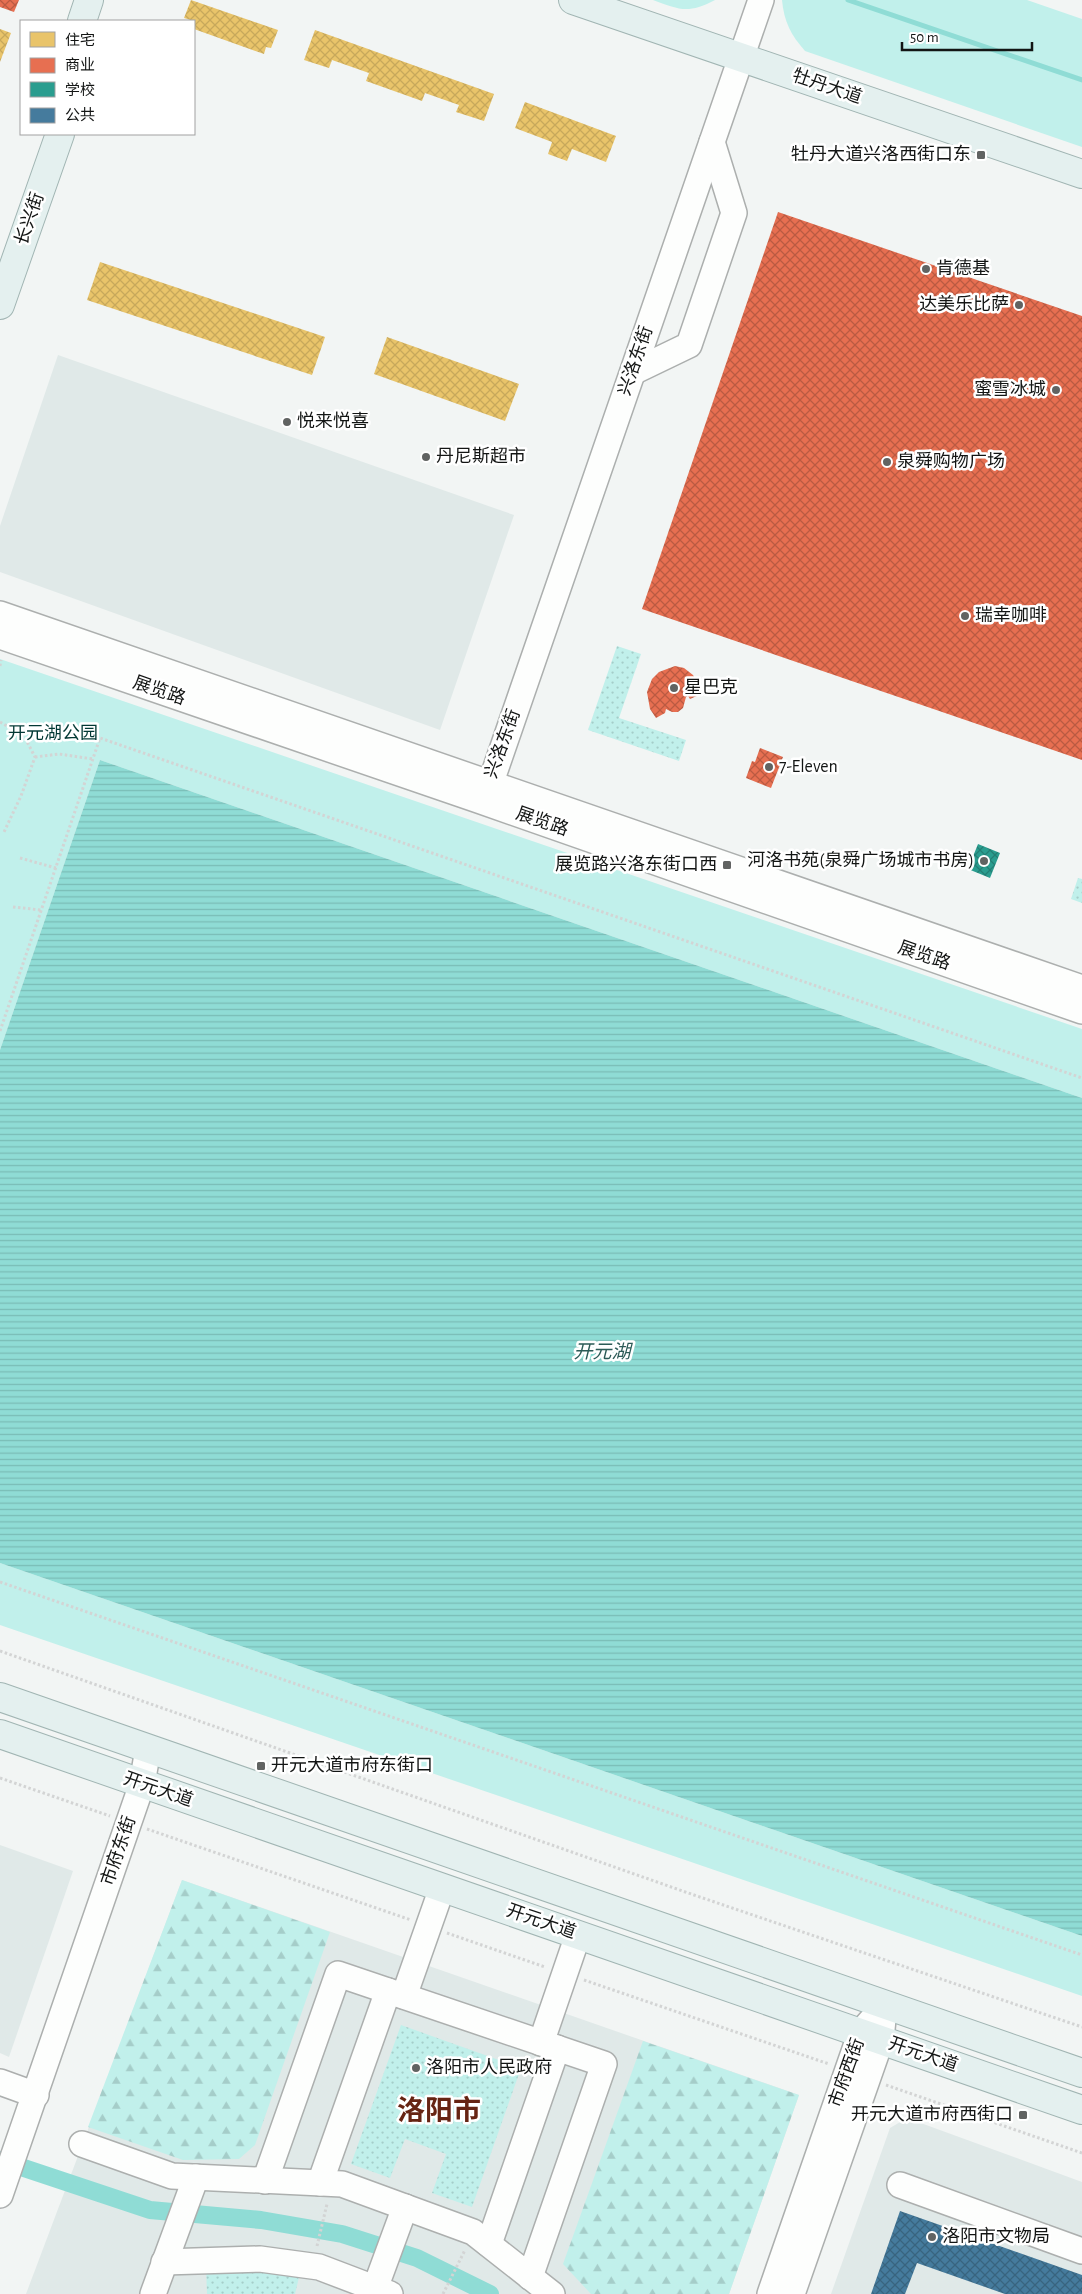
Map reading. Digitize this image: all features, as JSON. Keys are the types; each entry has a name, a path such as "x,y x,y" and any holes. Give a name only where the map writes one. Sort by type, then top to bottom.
{"main road":[{"path":"82,20 89,0"},
{"path":"99,20 106,0"},
{"name":"牡丹大道","path":"573,0 1082,174"},
{"name":"长兴街","path":"0,257 43,135"},
{"name":"长兴街","path":"0,305 60,135"},
{"name":"开元大道","path":"0,1697 1082,2072"},
{"name":"开元大道","path":"0,1734 1082,2110"}],"street":[{"name":"兴洛东街","path":"482,787 633,372 712,142 746,0"},
{"name":"兴洛东街","path":"482,787 734,56 761,0"},
{"path":"633,372 689,345 734,213 712,142"},
{"name":"展览路","path":"0,614 482,787 1082,1011"},
{"name":"展览路","path":"0,648 482,787 1082,988"},
{"name":"市府东街","path":"0,2195 19,2125 148,1749"},
{"path":"324,2193 396,1994 429,1926 442,1888"},
{"path":"479,2243 549,2045 565,1973 578,1935"},
{"path":"265,2181 338,1974 604,2064 530,2277"},
{"name":"市府西街","path":"770,2294 871,2036 885,2005"},
{"name":"市府西街","path":"792,2294 857,2074"},
{"path":"0,2082 30,2093"},
{"name":"市府东街","path":"0,2159 19,2125"},
{"path":"82,2144 172,2176 265,2181 324,2193 342,2184 404,2211 474,2232 479,2243 552,2294"},
{"path":"153,2294 196,2178"},
{"path":"900,2185 1082,2251"},
{"path":"167,2256 260,2259 319,2267 379,2290 404,2211"}],"path":[{"path":"0,648 0,666"},
{"path":"0,722 24,736 36,757"},
{"path":"0,1031 100,738 1082,1078"},
{"path":"36,757 59,754 93,759"},
{"path":"4,832 21,796 36,757"},
{"path":"20,858 56,868"},
{"path":"13,907 41,910"},
{"path":"0,1582 1082,1955"},
{"path":"0,1651 694,1896 1082,2027"},
{"path":"0,1778 1082,2153"},
{"path":"316,2247 324,2193"},
{"path":"443,2294 479,2243"}],"shaded area":[{"path":"58,355 514,515 440,730 0,572 0,526"},
{"path":"0,1845 73,1871 9,2057 0,2053"},
{"name":"洛阳市人民政府","path":"182,1880 799,2095 729,2294 26,2294"},
{"path":"907,2118 1082,2182 1082,2294 831,2294 890,2128"}],"green space":[{"path":"653,0 715,0 698,7 684,9"},
{"path":"782,0 1027,0 1082,19 1082,147 805,51 789,28 784,15"},
{"path":"617,646 641,654 619,718 686,740 679,761 588,730"},
{"name":"开元湖公园","path":"0,659 1082,1029 1082,1098 100,760 0,1050"},
{"path":"1078,878 1082,879 1082,903 1071,899"},
{"path":"0,1563 1082,1936 1082,1996 0,1625"},
{"path":"182,1880 330,1932 255,2145 239,2159 183,2160 88,2127"},
{"path":"401,2025 521,2068 472,2207 432,2193 446,2154 405,2139 390,2178 351,2164"},
{"path":"643,2041 799,2095 729,2294 591,2294 563,2264"},
{"path":"206,2267 300,2273 295,2294 207,2294"}],"water":[{"name":"开元湖","path":"100,760 1082,1098 1082,1936 0,1563 0,1050"}],"building: 住宅":[{"path":"191,0 278,30 271,48 266,47 264,54 195,29 195,20 184,18"},
{"path":"0,29 11,33 0,62"},
{"path":"315,30 494,94 484,121 456,112 459,105 425,93 422,101 366,81 369,73 332,60 329,68 304,60"},
{"path":"525,102 616,136 606,162 572,149 567,161 548,154 552,142 515,128"},
{"path":"100,262 325,337 312,375 87,300"},
{"path":"387,337 519,384 505,421 374,374"}],"building: 商业":[{"path":"0,0 19,0 14,12 0,7"},
{"name":"泉舜购物广场","path":"778,212 1082,316 1082,760 642,609"},
{"name":"星巴克","path":"675,666 684,668 693,675 698,684 699,695 690,699 688,696 686,697 683,708 678,712 666,709 665,713 656,718 650,709 647,692 652,679 659,672"},
{"path":"760,748 783,757 771,788 746,778 752,761 755,762"}],"building: 学校":[{"name":"河洛书苑(泉舜广场城市书房)","path":"978,844 1000,853 990,878 968,869"}],"building: 公共":[{"name":"洛阳市文物局","path":"900,2211 1082,2275 1082,2294 1005,2294 917,2263 905,2294 871,2294"}],"waterway":[{"path":"848,0 1082,80"},
{"path":"0,2160 150,2210 261,2220 342,2234 417,2258 490,2294"}],"place":[{"name":"牡丹大道兴洛西街口东","path":"981,155"},
{"name":"肯德基","path":"926,269"},
{"name":"达美乐比萨","path":"1019,305"},
{"name":"蜜雪冰城","path":"1056,390"},
{"name":"悦来悦喜","path":"287,422"},
{"name":"丹尼斯超市","path":"426,457"},
{"name":"泉舜购物广场","path":"887,462"},
{"name":"瑞幸咖啡","path":"965,616"},
{"name":"星巴克","path":"674,688"},
{"name":"7-Eleven","path":"769,767"},
{"name":"河洛书苑(泉舜广场城市书房)","path":"984,861"},
{"name":"展览路兴洛东街口西","path":"727,865"},
{"name":"开元大道市府东街口","path":"261,1766"},
{"name":"洛阳市人民政府","path":"416,2068"},
{"name":"开元大道市府西街口","path":"1023,2115"},
{"name":"洛阳市文物局","path":"932,2237"}],"district":[{"name":"洛阳市","path":"439,2112"}]}
